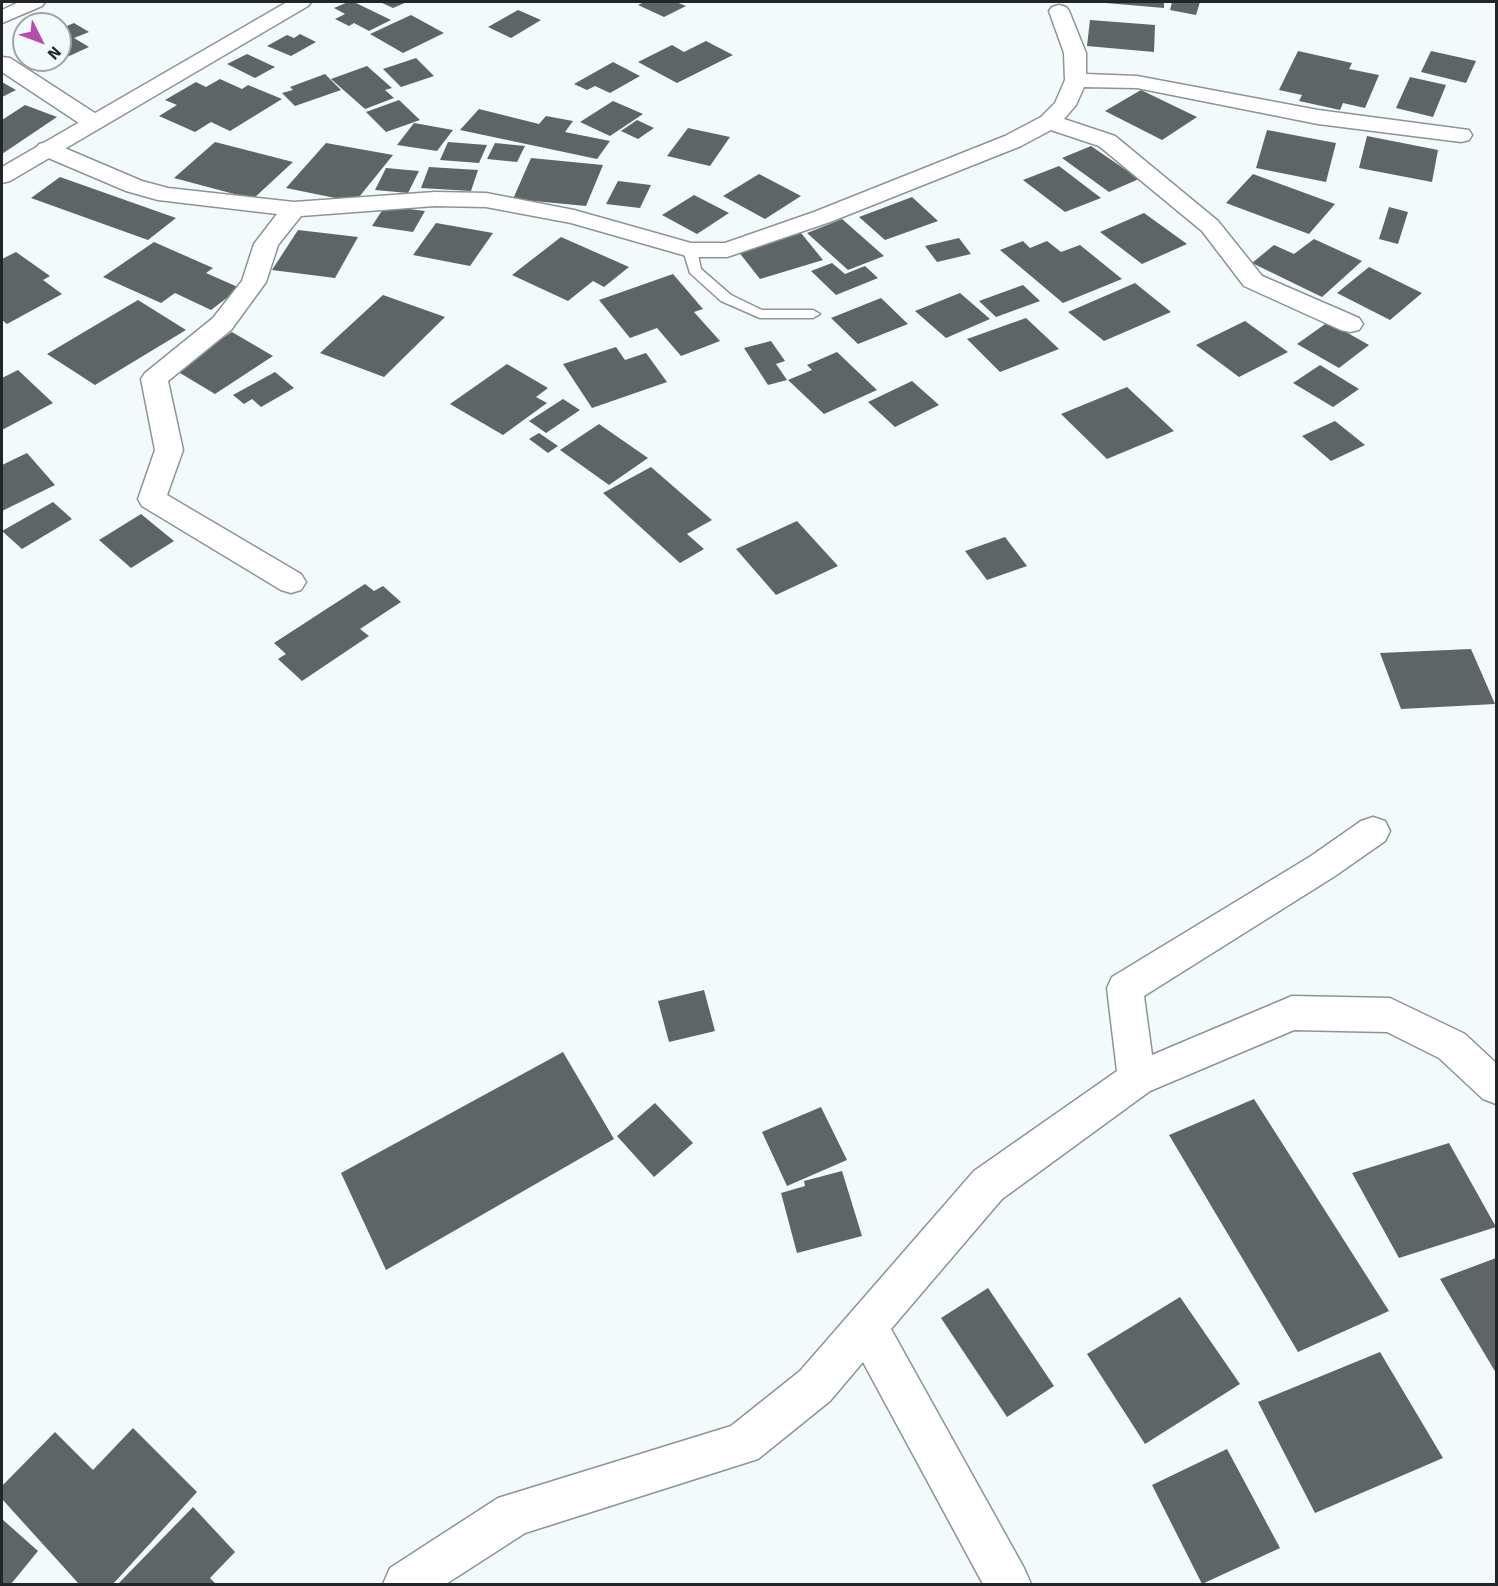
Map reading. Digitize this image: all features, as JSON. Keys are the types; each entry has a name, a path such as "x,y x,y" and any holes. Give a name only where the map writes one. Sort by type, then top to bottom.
{"street":[{"path":"2,17 35,2"},
{"path":"2,177 301,2"},
{"path":"47,149 134,186 166,195 294,208 435,199 486,200 574,217 690,249 727,250 764,239 1013,141 1049,122 1065,105 1076,80 1075,53 1059,11"},
{"path":"2,63 93,122"},
{"path":"1076,80 1137,82 1318,117 1461,135"},
{"path":"1049,122 1107,141 1210,226 1253,281 1350,324"},
{"path":"291,582 152,499 169,450 154,379 222,324 254,282 266,244 294,208"},
{"path":"1137,1079 1125,988 1323,866 1373,831"},
{"path":"406,1584 514,1514 743,1444 815,1386 988,1185 1137,1079 1292,1013 1390,1015 1452,1046 1497,1087"},
{"path":"867,1327 1008,1584"}],"lane":[{"path":"690,249 695,270 726,298 760,314 813,314"}],"building":[{"path":"354,2 391,20 369,31 354,23 349,26 335,19 345,14 334,8"},
{"path":"380,2 407,2 393,8"},
{"path":"644,2 676,2 686,6 664,17 638,5"},
{"path":"1164,2 1164,8 1106,3"},
{"path":"1172,2 1200,2 1196,15 1170,10"},
{"path":"518,10 541,20 511,38 488,27"},
{"path":"411,15 444,33 403,53 370,34"},
{"path":"1090,20 1155,25 1154,52 1087,46"},
{"path":"72,24 89,32 74,38 89,47 72,55"},
{"path":"300,34 316,42 291,56 267,46 287,35 294,38"},
{"path":"706,41 733,55 677,83 638,62 672,45 684,52"},
{"path":"1298,51 1352,63 1349,69 1379,75 1365,108 1343,103 1340,110 1299,101 1302,95 1279,90"},
{"path":"1431,51 1476,61 1466,83 1421,72"},
{"path":"247,54 275,67 255,78 227,64"},
{"path":"416,58 434,76 401,87 383,69"},
{"path":"613,62 640,76 610,93 595,86 587,90 574,84"},
{"path":"367,66 392,88 385,90 394,98 365,109 331,79"},
{"path":"325,74 341,90 295,106 282,93 293,90 290,87"},
{"path":"1410,77 1446,85 1433,117 1396,108"},
{"path":"220,79 242,89 248,85 282,99 230,131 211,122 195,132 159,116 177,105 165,100 196,82 206,87"},
{"path":"2,82 16,90 2,97"},
{"path":"1141,90 1197,117 1162,140 1105,111"},
{"path":"399,100 420,120 386,132 366,112"},
{"path":"613,101 643,114 610,136 580,122"},
{"path":"25,105 57,117 2,154 2,120"},
{"path":"479,109 539,124 546,116 573,121 565,132 610,141 597,159 460,130"},
{"path":"637,120 654,128 638,139 621,131"},
{"path":"414,123 453,130 437,151 397,145"},
{"path":"688,128 730,137 710,166 667,156"},
{"path":"1267,130 1336,143 1326,182 1256,168"},
{"path":"1367,136 1438,150 1432,182 1359,168"},
{"path":"215,142 293,162 253,199 174,178"},
{"path":"448,142 487,145 479,163 440,160"},
{"path":"326,143 393,155 355,202 286,188"},
{"path":"495,143 525,146 517,162 487,159"},
{"path":"1091,146 1139,179 1109,192 1062,158"},
{"path":"531,158 603,165 586,206 513,199"},
{"path":"1059,166 1101,198 1065,212 1023,180"},
{"path":"429,167 478,170 471,191 421,188"},
{"path":"386,168 419,171 408,193 375,190"},
{"path":"759,174 801,196 765,219 723,196"},
{"path":"1253,174 1335,204 1309,234 1226,203"},
{"path":"60,177 176,218 148,240 31,198"},
{"path":"618,181 651,185 640,208 606,204"},
{"path":"694,195 729,213 697,234 662,215"},
{"path":"912,197 938,221 885,240 859,217"},
{"path":"385,206 425,211 413,232 372,226"},
{"path":"1389,207 1408,212 1398,244 1379,239"},
{"path":"1144,213 1187,244 1142,264 1100,232"},
{"path":"842,219 884,256 848,270 807,233"},
{"path":"436,223 493,233 470,266 413,255"},
{"path":"298,230 358,237 335,278 272,270"},
{"path":"801,233 823,260 760,279 738,251"},
{"path":"561,237 629,267 604,287 593,281 568,301 512,275"},
{"path":"959,238 971,254 937,262 925,246"},
{"path":"1314,239 1362,261 1322,297 1252,263 1274,245 1294,254"},
{"path":"1023,241 1030,248 1047,241 1061,252 1080,245 1122,279 1063,303 1000,250"},
{"path":"154,242 213,268 206,273 240,288 211,310 175,293 161,303 103,277"},
{"path":"16,252 50,276 43,280 62,294 7,324 2,320 2,259"},
{"path":"832,263 845,274 865,266 878,278 836,295 811,271"},
{"path":"1369,267 1422,293 1390,320 1337,293"},
{"path":"673,274 703,309 694,312 720,341 681,356 657,328 630,338 599,300"},
{"path":"1135,283 1171,312 1104,341 1068,312"},
{"path":"1023,285 1040,301 996,317 979,301"},
{"path":"960,293 990,319 946,338 915,311"},
{"path":"383,295 445,317 384,377 320,353"},
{"path":"881,298 908,324 858,344 831,318"},
{"path":"138,300 186,330 95,385 47,354"},
{"path":"1026,318 1059,349 1000,372 967,339"},
{"path":"1245,321 1288,352 1239,377 1196,345"},
{"path":"1328,322 1369,345 1339,368 1297,344"},
{"path":"232,332 273,356 215,394 175,370"},
{"path":"771,341 785,361 776,364 787,380 768,385 744,348"},
{"path":"616,347 625,360 646,353 667,382 592,408 563,364"},
{"path":"837,352 877,390 824,414 788,380 812,370 807,365"},
{"path":"507,364 548,388 536,397 547,403 503,435 450,404"},
{"path":"1320,365 1359,389 1333,407 1293,383"},
{"path":"18,370 53,403 2,430 2,378"},
{"path":"275,372 294,388 261,407 252,399 244,404 233,395"},
{"path":"912,381 939,405 895,427 868,402"},
{"path":"1127,387 1174,431 1107,459 1061,414"},
{"path":"563,399 580,410 546,433 529,421"},
{"path":"1335,421 1365,445 1331,461 1302,436"},
{"path":"599,424 648,458 609,485 560,450"},
{"path":"539,433 558,446 548,453 529,439"},
{"path":"27,453 55,485 2,511 2,465"},
{"path":"651,467 712,520 687,534 704,549 680,563 603,493"},
{"path":"53,502 72,519 22,549 2,531"},
{"path":"141,514 174,541 131,568 99,540"},
{"path":"797,521 838,566 776,595 736,549"},
{"path":"1005,537 1027,566 987,580 965,551"},
{"path":"365,584 374,591 383,586 401,602 360,629 369,636 302,681 278,659 286,654 274,643"},
{"path":"1471,649 1495,704 1401,709 1380,653"},
{"path":"704,990 715,1031 669,1042 658,1001"},
{"path":"563,1052 614,1139 386,1270 341,1173"},
{"path":"1254,1099 1389,1311 1298,1352 1169,1135"},
{"path":"655,1103 693,1143 654,1177 617,1136"},
{"path":"821,1107 847,1160 787,1186 762,1132"},
{"path":"1449,1143 1496,1227 1399,1258 1352,1173"},
{"path":"842,1171 862,1236 797,1253 781,1193 805,1186 804,1181"},
{"path":"1496,1258 1496,1373 1440,1279"},
{"path":"988,1288 1054,1386 1007,1417 941,1318"},
{"path":"1180,1297 1240,1384 1145,1444 1087,1354"},
{"path":"1380,1352 1443,1458 1315,1513 1258,1402"},
{"path":"133,1428 197,1492 113,1584 79,1584 2,1499 2,1486 55,1432 93,1470"},
{"path":"1227,1449 1280,1548 1202,1584 1152,1485"},
{"path":"193,1507 235,1552 210,1578 216,1584 118,1584"},
{"path":"2,1519 38,1551 11,1584 2,1584"}]}
